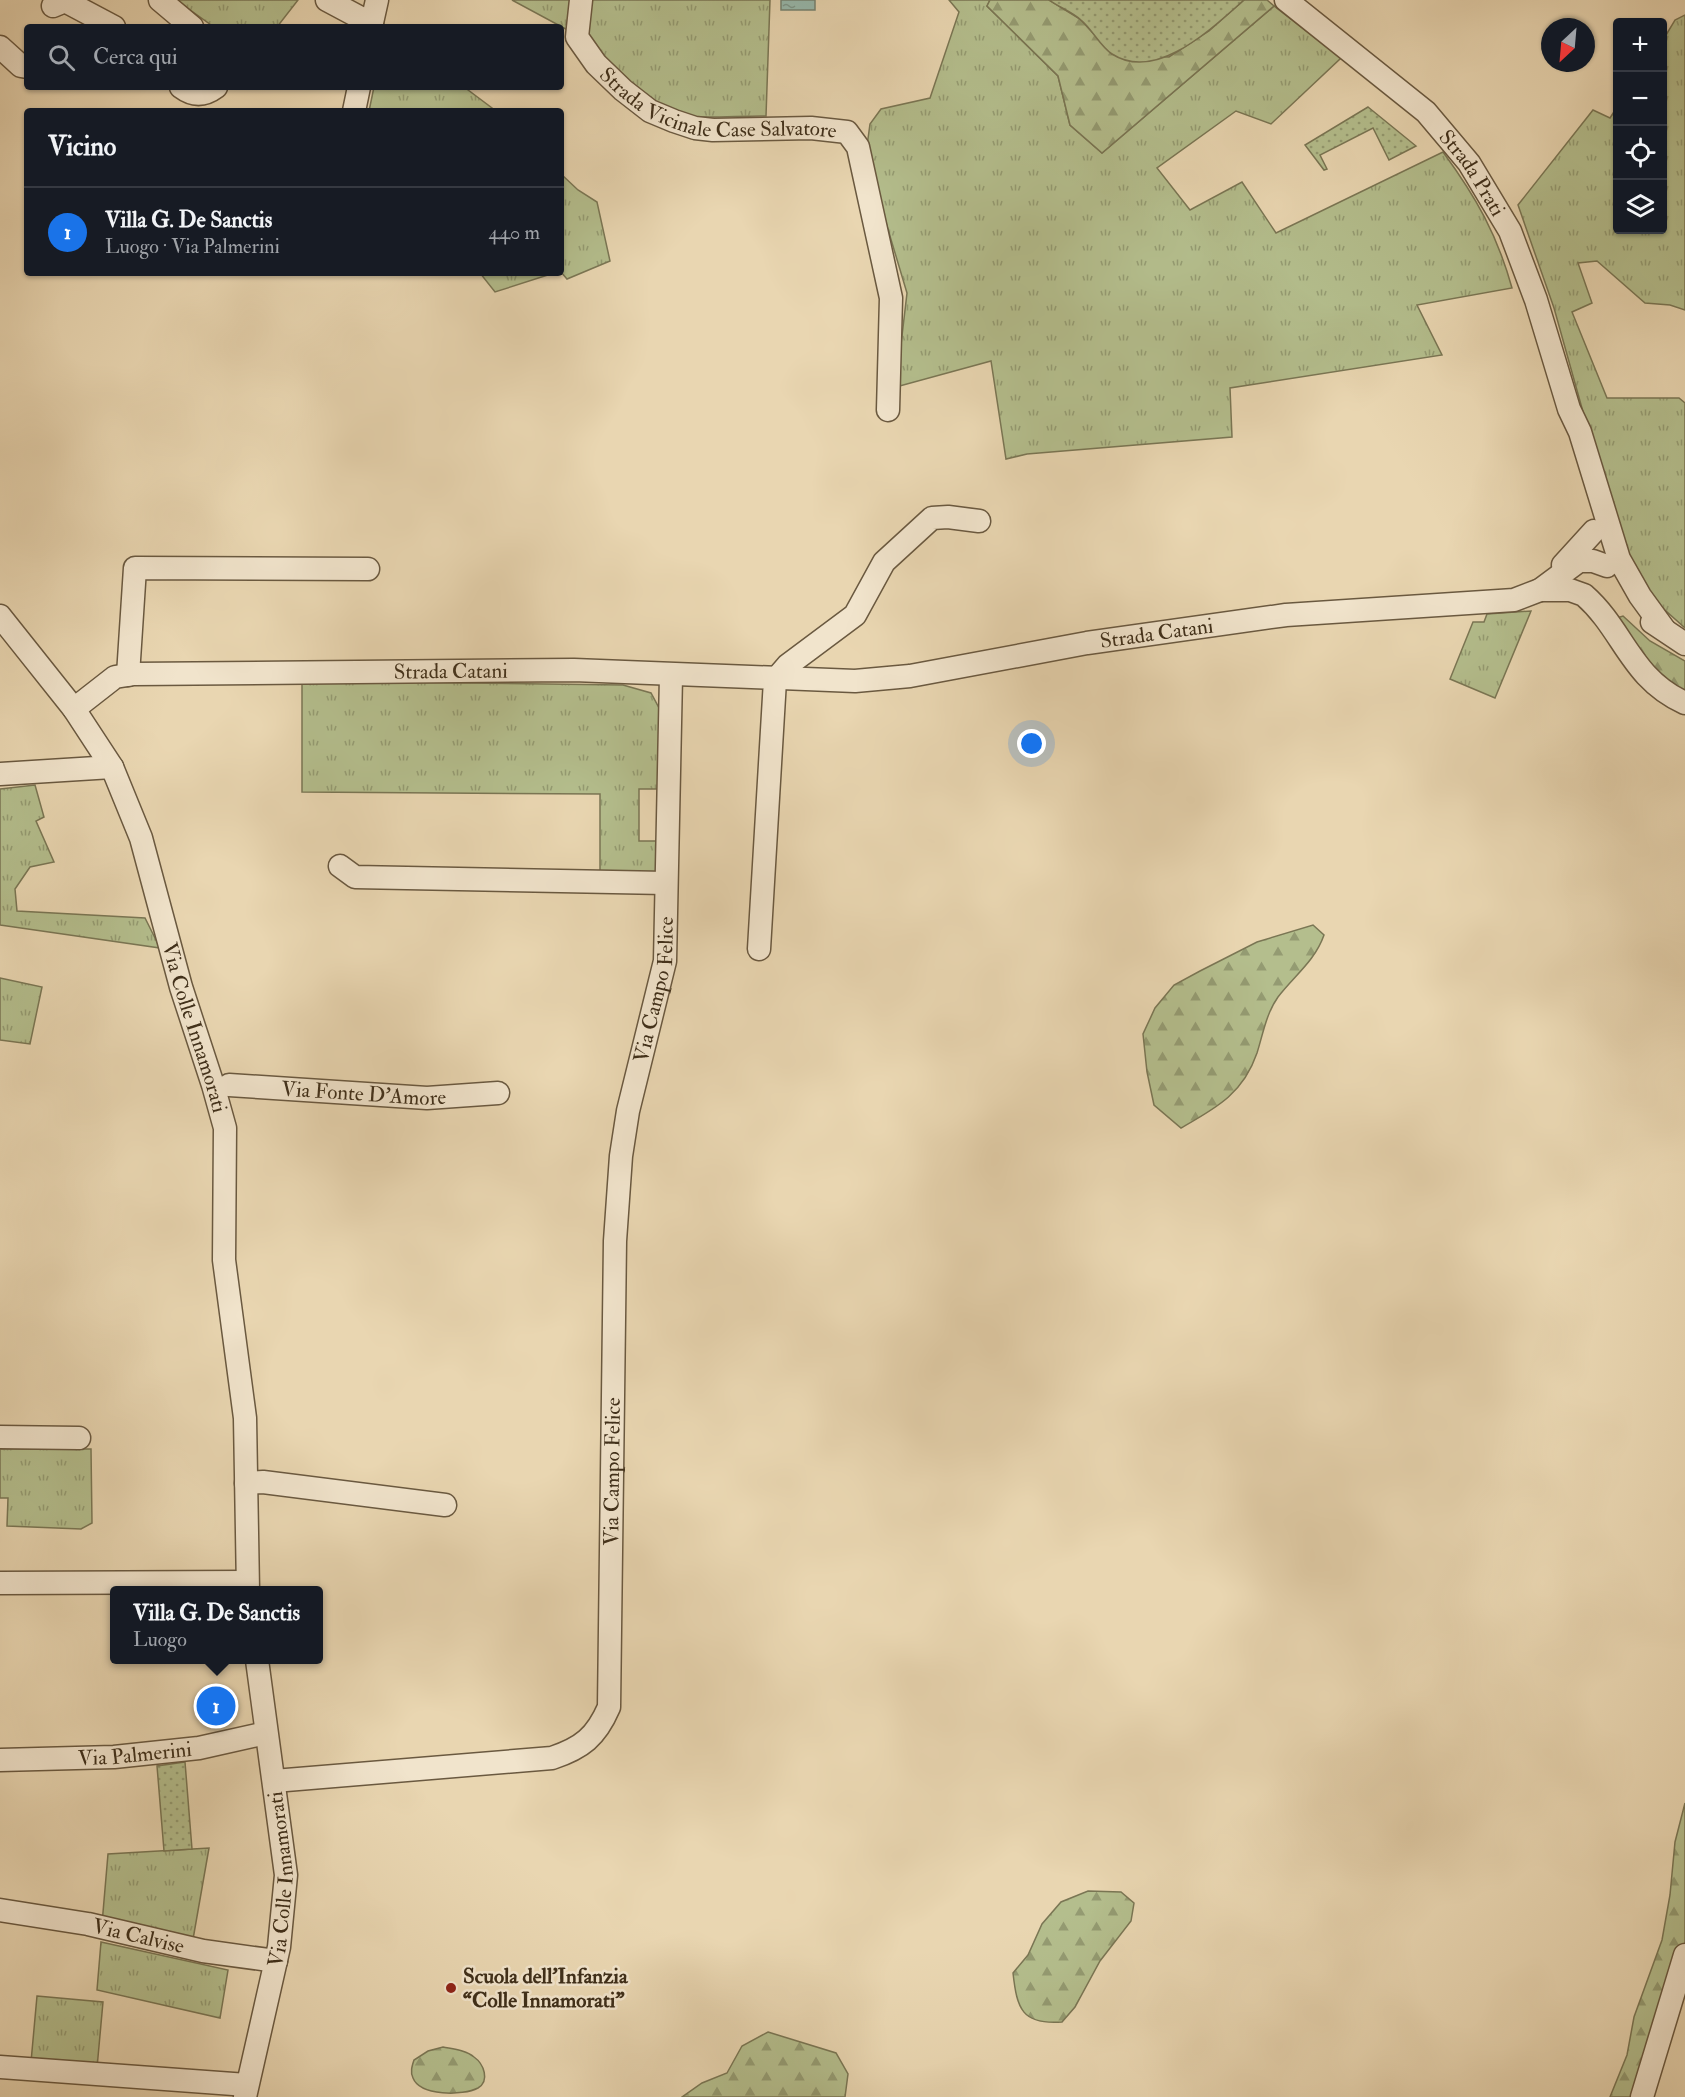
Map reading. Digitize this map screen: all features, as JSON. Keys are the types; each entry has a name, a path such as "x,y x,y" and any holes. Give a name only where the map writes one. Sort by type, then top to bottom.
{"street":[{"path":"160,0 188,24"},
{"path":"327,0 370,24"},
{"path":"372,24 377,0"},
{"name":"Strada Vicinale Case Salvatore","path":"581,0 577,37 596,64 623,90 650,111 695,128 811,128 847,132 854,139 861,158 891,298 888,410"},
{"name":"Strada Prati","path":"1286,0 1426,112 1465,156 1510,231 1536,300 1569,409 1580,432 1619,559 1640,596 1664,629"},
{"path":"53,6 65,1 108,24"},
{"path":"0,46 24,66"},
{"path":"185,90 191,94 198,94 208,90"},
{"path":"355,108 358,90"},
{"name":"Strada Prati","path":"1569,409 1570,436 1594,531 1607,566 1632,604 1645,618 1685,644"},
{"path":"759,949 775,680 788,665 855,615 884,562 932,518 948,517 979,522"},
{"name":"Strada Catani","path":"1540,590 1594,531"},
{"name":"Strada Catani","path":"74,710 115,677 128,675 574,670 775,680 881,679 1087,643 1275,616 1355,608 1453,605 1514,600 1540,590 1579,561 1593,561 1607,566"},
{"path":"128,675 135,568 368,569"},
{"path":"1540,590 1570,590 1584,595 1639,669 1659,689 1685,703"},
{"name":"Via Colle Innamorati","path":"0,616 74,710 111,767 141,838 181,987 225,1128 224,1260 245,1418 248,1586"},
{"name":"Via Campo Felice","path":"274,1780 552,1758 575,1750 601,1725 609,1707 611,1692 615,1241 621,1156 628,1110 665,961 671,676"},
{"path":"0,774 111,767"},
{"path":"340,866 356,877 665,883"},
{"path":"194,1024 203,1026 229,1085 225,1128"},
{"name":"Via Fonte D'Amore","path":"229,1085 427,1098 498,1093"},
{"path":"0,1437 79,1438"},
{"path":"246,1483 274,1483 445,1505"},
{"path":"0,1583 248,1586"},
{"name":"Via Colle Innamorati","path":"246,2091 276,1961 286,1875 258,1664"},
{"name":"Via Palmerini","path":"0,1760 114,1757 199,1748 267,1733"},
{"name":"Via Calvise","path":"0,1910 88,1924 203,1951 276,1961"},
{"path":"1642,2097 1685,1955"},
{"path":"0,2067 173,2088 246,2091"}],"green space":[{"path":"176,0 298,0 279,24 210,24"},
{"path":"512,0 578,0 575,34 564,28 564,24 556,24"},
{"path":"586,0 770,0 766,116 694,117 677,115 667,110 622,80 601,58 588,32 585,17"},
{"path":"949,0 990,0 987,6 1058,76 1070,125 1102,153 1274,6 1341,58 1271,124 1236,111 1157,168 1190,210 1242,182 1276,233 1443,152 1466,185 1484,217 1500,250 1512,288 1417,305 1442,355 1230,388 1232,437 1027,454 1006,459 991,361 896,387 907,293 875,186 867,146 870,124 881,109 930,98 959,12"},
{"path":"990,0 1049,0 1080,19 1112,54 1169,57 1209,31 1244,0 1267,0 1274,6 1102,153 1070,125 1058,76 987,6"},
{"path":"1049,0 1244,0 1217,24 1183,48 1165,57 1147,62 1129,61 1112,54 1074,14"},
{"path":"1685,15 1685,310 1670,305 1645,303 1597,261 1578,263 1592,303 1572,312 1607,398 1679,398 1685,403 1685,628 1657,603 1632,568 1597,462 1554,308 1518,205 1593,110 1610,118 1613,113 1613,234 1667,234 1667,33 1675,20"},
{"path":"373,90 468,90 492,108 370,108"},
{"path":"1368,107 1416,146 1389,160 1373,128 1320,155 1327,169 1324,170 1305,145"},
{"path":"564,177 578,190 597,202 610,261 567,279 564,276"},
{"path":"482,276 545,276 495,292"},
{"path":"1531,611 1495,698 1450,679 1473,622 1484,622 1487,614"},
{"path":"1623,616 1650,641 1685,661 1685,696 1661,681 1617,618"},
{"path":"302,681 623,685 651,693 659,708 659,789 639,789 639,841 659,841 658,872 600,871 600,794 302,792"},
{"path":"35,785 44,817 36,821 54,862 30,867 15,889 17,911 145,918 160,948 0,925 0,789"},
{"path":"1313,925 1324,935 1320,944 1310,961 1284,989 1270,1010 1257,1053 1244,1079 1217,1106 1181,1128 1154,1105 1147,1072 1143,1034 1155,1008 1174,985 1200,971 1257,942"},
{"path":"0,978 42,987 30,1044 0,1040"},
{"path":"0,1449 91,1449 92,1523 81,1529 7,1526 8,1498 0,1498"},
{"path":"185,1762 192,1849 164,1851 157,1766"},
{"path":"1685,1803 1685,1950 1640,2097 1610,2097 1627,2055 1634,2017 1662,1940 1670,1895 1675,1842"},
{"path":"209,1848 192,1945 102,1924 108,1854"},
{"path":"1088,1891 1121,1892 1134,1903 1131,1921 1100,1961 1075,2007 1062,2022 1038,2021 1024,2012 1020,2005 1013,1973 1028,1955 1042,1924 1061,1902"},
{"path":"101,1942 228,1970 220,2018 97,1990"},
{"path":"37,1996 103,2002 97,2068 31,2062"},
{"path":"768,2032 836,2053 848,2074 845,2097 682,2097 702,2083 727,2073 742,2046"},
{"path":"443,2047 463,2051 478,2060 485,2077 482,2085 471,2091 443,2093 417,2084 412,2074 414,2060 428,2051"}],"water":[{"path":"781,0 815,0 815,10 781,10"}],"place":[{"name":"Villa G. De Sanctis","path":"216,1706"},
{"name":"Scuola dell’Infanzia “Colle Innamorati”","path":"451,1988"}]}
